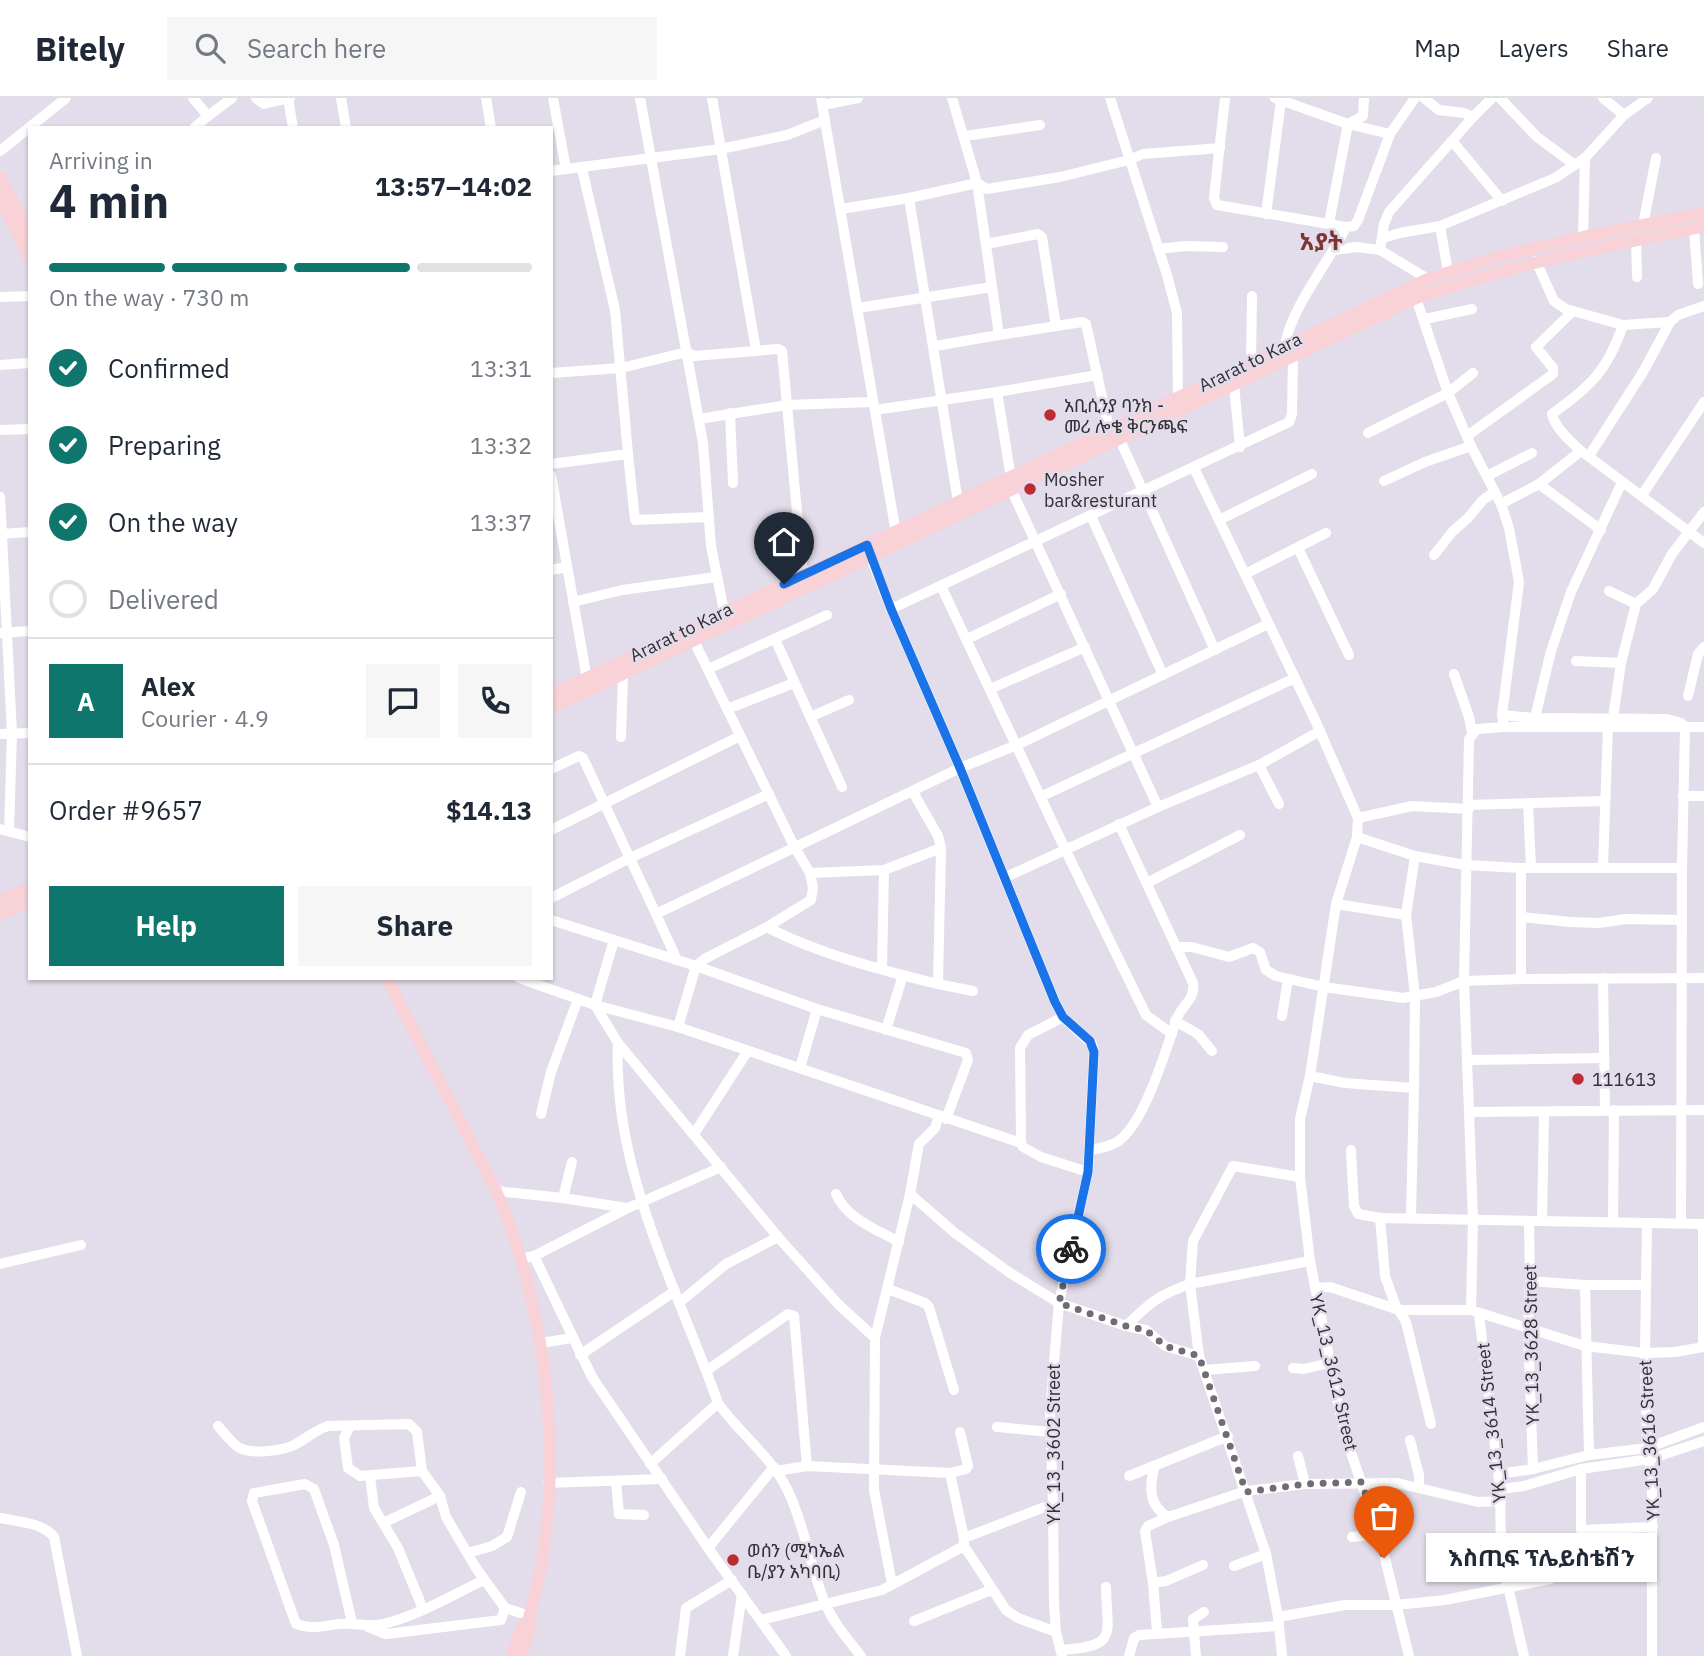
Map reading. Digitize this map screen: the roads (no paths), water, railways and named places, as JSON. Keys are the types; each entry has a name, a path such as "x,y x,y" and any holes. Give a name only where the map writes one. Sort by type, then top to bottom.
{"main road":[{"path":"0,177 28,230"},
{"path":"0,200 28,254"},
{"name":"Ararat to Kara","path":"553,694 724,611 803,576 869,551 896,533 958,502 1012,484 1109,429 1285,345 1475,277 1613,238 1643,225 1704,213"},
{"name":"Ararat to Kara","path":"553,707 694,641 869,551 1012,484 1120,440 1234,385 1293,356 1333,330 1427,279 1493,258 1583,237 1636,239 1699,227"},
{"path":"1,909 28,889"},
{"path":"1,909 28,902"},
{"path":"388,980 496,1191 520,1259 541,1343 545,1383 547,1523 530,1617 531,1626 521,1656"},
{"path":"511,1656 523,1624 530,1617"}],"street":[{"path":"31,126 66,98"},
{"path":"194,98 208,117"},
{"path":"197,126 232,98"},
{"path":"256,98 264,104 289,98 293,126"},
{"path":"341,98 346,126"},
{"path":"486,98 491,126"},
{"path":"553,98 566,169"},
{"path":"640,98 703,443 708,517 716,577 724,611"},
{"path":"712,98 756,350"},
{"path":"858,98 822,102 896,533"},
{"path":"952,98 977,183 999,335"},
{"path":"1110,98 1177,313 1178,396"},
{"path":"1225,98 1215,203 1225,207 1346,227 1354,226 1358,220 1390,134 1415,98"},
{"path":"1348,124 1363,116 1364,98"},
{"path":"1424,98 1439,110 1464,113 1473,117"},
{"path":"1380,250 1384,223 1389,212 1413,182 1492,98"},
{"path":"1500,98 1537,137 1575,165"},
{"path":"1603,98 1624,116"},
{"path":"1383,238 1440,226 1545,183 1585,158 1624,116 1648,98"},
{"path":"1266,214 1278,100 1348,124 1390,134"},
{"path":"553,172 721,149 787,135 825,120"},
{"path":"1329,223 1348,124"},
{"path":"965,136 1040,125"},
{"path":"0,151 28,129"},
{"path":"1453,142 1502,201"},
{"path":"841,209 977,183 988,189 1060,177 1143,154 1220,148"},
{"path":"1583,237 1585,158"},
{"path":"1643,225 1656,158"},
{"path":"582,169 615,310 635,520 708,517"},
{"path":"909,198 944,400 958,502"},
{"path":"1440,226 1448,272"},
{"path":"1285,345 1300,308 1346,227"},
{"path":"1698,284 1699,227"},
{"path":"986,244 1038,234 1042,237 1056,326"},
{"path":"1636,239 1637,277"},
{"path":"1158,249 1185,246 1223,247"},
{"path":"1335,250 1357,247 1380,250 1427,279"},
{"path":"1536,261 1554,301 1572,312 1623,325 1670,322"},
{"path":"858,308 992,287"},
{"path":"0,298 28,296"},
{"path":"1251,362 1252,296"},
{"path":"1416,298 1448,393 1501,504 1508,528 1518,582 1502,715 1504,727"},
{"path":"1501,504 1539,484 1585,454 1643,372 1670,322 1678,315 1704,306"},
{"path":"1424,319 1472,309"},
{"path":"1384,481 1469,441 1554,373 1536,347 1572,312"},
{"path":"934,346 1082,322 1086,324 1109,429"},
{"path":"1623,325 1616,347 1603,370 1585,389 1552,414 1569,440 1585,454 1704,543"},
{"path":"553,373 621,368 687,352 694,356 756,350 782,351 803,576"},
{"path":"891,609 1289,422 1293,356"},
{"path":"0,365 28,363"},
{"path":"1368,433 1448,393 1473,373"},
{"path":"699,419 787,405 874,406 944,400 1098,374"},
{"path":"1234,385 1240,447"},
{"path":"998,392 1012,484 1158,807"},
{"path":"1642,495 1704,402"},
{"path":"730,414 733,483"},
{"path":"0,430 28,429"},
{"path":"1120,440 1215,650"},
{"path":"1487,476 1532,453"},
{"path":"553,464 628,454"},
{"path":"1194,468 1295,677 1358,818 1412,806 1469,807 1604,801"},
{"path":"1219,520 1312,474"},
{"path":"1535,718 1551,651 1571,592 1622,482"},
{"path":"1539,484 1601,530"},
{"path":"553,486 587,678"},
{"path":"1434,555 1453,531 1494,492"},
{"path":"0,497 3,632 12,733 5,830 28,836"},
{"path":"1603,867 1604,801 1610,722 1636,604 1653,589 1672,554 1704,512"},
{"path":"1091,516 1163,675"},
{"path":"1,534 28,532"},
{"path":"1245,574 1326,533"},
{"path":"1298,548 1349,655"},
{"path":"869,551 1063,1017 1028,1035 1020,1048 1021,1143"},
{"path":"553,570 567,567"},
{"path":"573,602 622,590 716,577"},
{"path":"941,586 1146,1016 1172,1034"},
{"path":"1609,591 1636,604"},
{"path":"967,639 1061,594"},
{"path":"708,669 827,615"},
{"path":"656,914 960,768 1017,746 1268,624"},
{"path":"3,632 28,631"},
{"path":"775,639 842,787"},
{"path":"678,1027 696,966 811,900 813,888 810,873 795,848 694,641"},
{"path":"990,689 1085,647"},
{"path":"1688,696 1699,654 1704,647"},
{"path":"1576,661 1621,663"},
{"path":"1454,674 1472,733 1477,729 1610,722"},
{"path":"621,737 623,675"},
{"path":"1040,796 1295,677"},
{"path":"727,709 794,683"},
{"path":"810,718 849,700"},
{"path":"1502,715 1704,727"},
{"path":"1681,1223 1685,727"},
{"path":"1004,878 1119,824 1259,765 1320,731"},
{"path":"0,734 28,733"},
{"name":"YK_13_3614 Street","path":"1472,733 1469,739 1464,981 1475,1312 1502,1501 1501,1556 1524,1656"},
{"path":"553,829 740,736"},
{"path":"553,768 581,756 606,804 677,960"},
{"path":"1259,765 1279,804"},
{"path":"912,792 938,836 941,848 938,984"},
{"path":"553,897 769,794"},
{"path":"1683,796 1704,796"},
{"path":"1521,979 1521,917 1528,803"},
{"name":"YK_13_3612 Street","path":"1358,818 1357,837 1336,904 1310,1076 1300,1119 1300,1177 1310,1261 1329,1363 1349,1447 1378,1534 1409,1656"},
{"path":"1091,1150 1121,1140 1135,1122 1175,1021 1194,991 1193,983 1119,824"},
{"path":"1147,883 1240,835"},
{"path":"1357,837 1415,856 1465,865 1526,868 1682,868"},
{"path":"810,873 884,870 941,848"},
{"path":"1411,1217 1415,996 1406,915 1415,856"},
{"path":"882,968 884,870"},
{"path":"1336,904 1406,915"},
{"path":"1521,917 1599,923 1626,919 1682,920"},
{"path":"553,921 696,966 817,1009 966,1053 968,1056 942,1117 919,1144 910,1194 875,1338 874,1490 892,1584"},
{"path":"767,927 830,952 903,975 973,990"},
{"path":"614,940 595,1005 618,1042 778,1237 838,1304 875,1338"},
{"path":"1176,947 1192,947 1228,957 1252,948 1260,952 1270,974 1324,987 1403,998 1451,987 1464,981 1704,978"},
{"path":"886,1030 903,975"},
{"path":"1603,978 1604,1058 1609,1110 1613,1221"},
{"path":"1282,1016 1288,979"},
{"path":"525,980 595,1005 678,1027 990,1131 1021,1143 1023,1147 1041,1157 1088,1172"},
{"path":"541,1114 551,1072 578,999"},
{"path":"800,1068 817,1009"},
{"name":"YK_13_3602 Street","path":"1061,1653 1056,1632 1050,1432 1052,1359 1059,1303 1088,1172 1094,1052 1090,1041 1063,1017"},
{"path":"1175,1021 1198,1034 1212,1051"},
{"path":"618,1042 617,1088 640,1203 718,1404 775,1469 800,1520 826,1604 861,1656"},
{"path":"694,1134 747,1052"},
{"path":"1467,1060 1604,1058"},
{"path":"1310,1076 1345,1083 1414,1087"},
{"path":"1469,1112 1704,1110"},
{"path":"1542,1220 1544,1113"},
{"path":"1315,1288 1330,1287 1399,1310 1475,1312 1585,1346 1644,1353 1675,1352 1703,1347 1703,1224 1473,1221 1380,1218 1358,1214 1354,1206 1351,1150"},
{"path":"563,1198 572,1162"},
{"path":"1282,1656 1266,1554 1199,1356 1190,1284 1193,1241 1230,1169 1238,1165 1300,1177"},
{"path":"520,1259 534,1256 628,1208 721,1167"},
{"path":"496,1191 628,1208"},
{"path":"836,1194 841,1207 899,1242"},
{"path":"910,1194 953,1231 1010,1273 1059,1303 1126,1326 1146,1330 1165,1346 1199,1356"},
{"path":"1380,1218 1385,1276 1406,1322 1431,1424"},
{"name":"YK_13_3628 Street","path":"1529,1221 1528,1329 1533,1469"},
{"name":"YK_13_3616 Street","path":"1647,1223 1644,1353 1647,1448 1654,1527 1652,1656"},
{"path":"680,1302 726,1264 778,1237"},
{"path":"0,1264 81,1245"},
{"path":"534,1256 592,1377 708,1548 786,1656"},
{"path":"1126,1326 1158,1296 1190,1284 1310,1261"},
{"path":"1530,1281 1644,1285"},
{"path":"1585,1285 1589,1455"},
{"path":"888,1289 929,1307 954,1390"},
{"path":"580,1355 675,1291"},
{"path":"706,1371 788,1314 794,1316 807,1466"},
{"path":"541,1343 572,1338"},
{"path":"1293,1368 1304,1369 1329,1363"},
{"path":"1204,1370 1255,1366"},
{"path":"650,1464 718,1404"},
{"path":"218,1426 238,1447 264,1450 293,1445 316,1430 328,1426 409,1424 417,1432 422,1471 440,1496 446,1517 484,1580 505,1608 530,1617"},
{"path":"350,1426 344,1438 348,1468 360,1476 422,1471"},
{"path":"997,1427 1050,1432"},
{"path":"1499,1474 1533,1469 1589,1455 1647,1448 1704,1427"},
{"path":"708,1548 775,1469 807,1466 950,1473 968,1466 960,1432"},
{"path":"1129,1476 1228,1436"},
{"path":"1410,1440 1419,1475 1419,1486"},
{"path":"1500,1489 1524,1486 1581,1469 1650,1459 1704,1441"},
{"path":"1298,1456 1305,1484"},
{"path":"1155,1465 1150,1482 1151,1493 1158,1508 1168,1517"},
{"path":"1581,1469 1581,1530 1654,1527"},
{"path":"950,1473 964,1542 991,1590 1006,1610 1018,1618 1056,1632"},
{"path":"370,1476 374,1508 398,1548 423,1609"},
{"path":"548,1483 662,1479"},
{"path":"616,1482 619,1514 644,1515"},
{"path":"1157,1632 1145,1531 1148,1526 1168,1517 1246,1492 1305,1484 1397,1483 1419,1486 1478,1502 1502,1501"},
{"path":"352,1623 334,1545 314,1489 305,1484 254,1493 252,1501 296,1624 316,1628 352,1623 386,1634 501,1620 505,1608"},
{"path":"468,1553 492,1546 507,1537 521,1492"},
{"path":"383,1523 440,1496"},
{"path":"761,1620 882,1590 964,1542 1042,1508 1053,1506"},
{"path":"0,1518 41,1526 54,1537 76,1656"},
{"path":"1352,1537 1378,1534"},
{"path":"1234,1566 1266,1554"},
{"path":"1153,1583 1166,1581 1203,1565"},
{"path":"1129,1656 1135,1636 1278,1622 1345,1605 1396,1605 1445,1600 1550,1579"},
{"path":"367,1627 384,1624 423,1609 484,1580"},
{"path":"680,1656 686,1608 732,1580"},
{"path":"1061,1653 1090,1647 1105,1638 1109,1625 1106,1587"},
{"path":"914,1621 991,1590"},
{"path":"733,1656 742,1594"},
{"path":"1196,1656 1193,1619 1204,1612"}],"place":[{"name":"አቢሲንያ ባንክ - መሪ ሎቄ ቅርንጫፍ","path":"1050,415"},
{"name":"Mosher bar&resturant","path":"1030,489"},
{"name":"111613","path":"1578,1079"},
{"name":"እስጢፍ ፕሌይስቴሽን","path":"1384,1558"},
{"name":"ወሰን (ሚካኤል ቤ/ያን አካባቢ)","path":"733,1560"}],"district":[{"name":"አያት","path":"1321,241"}]}
